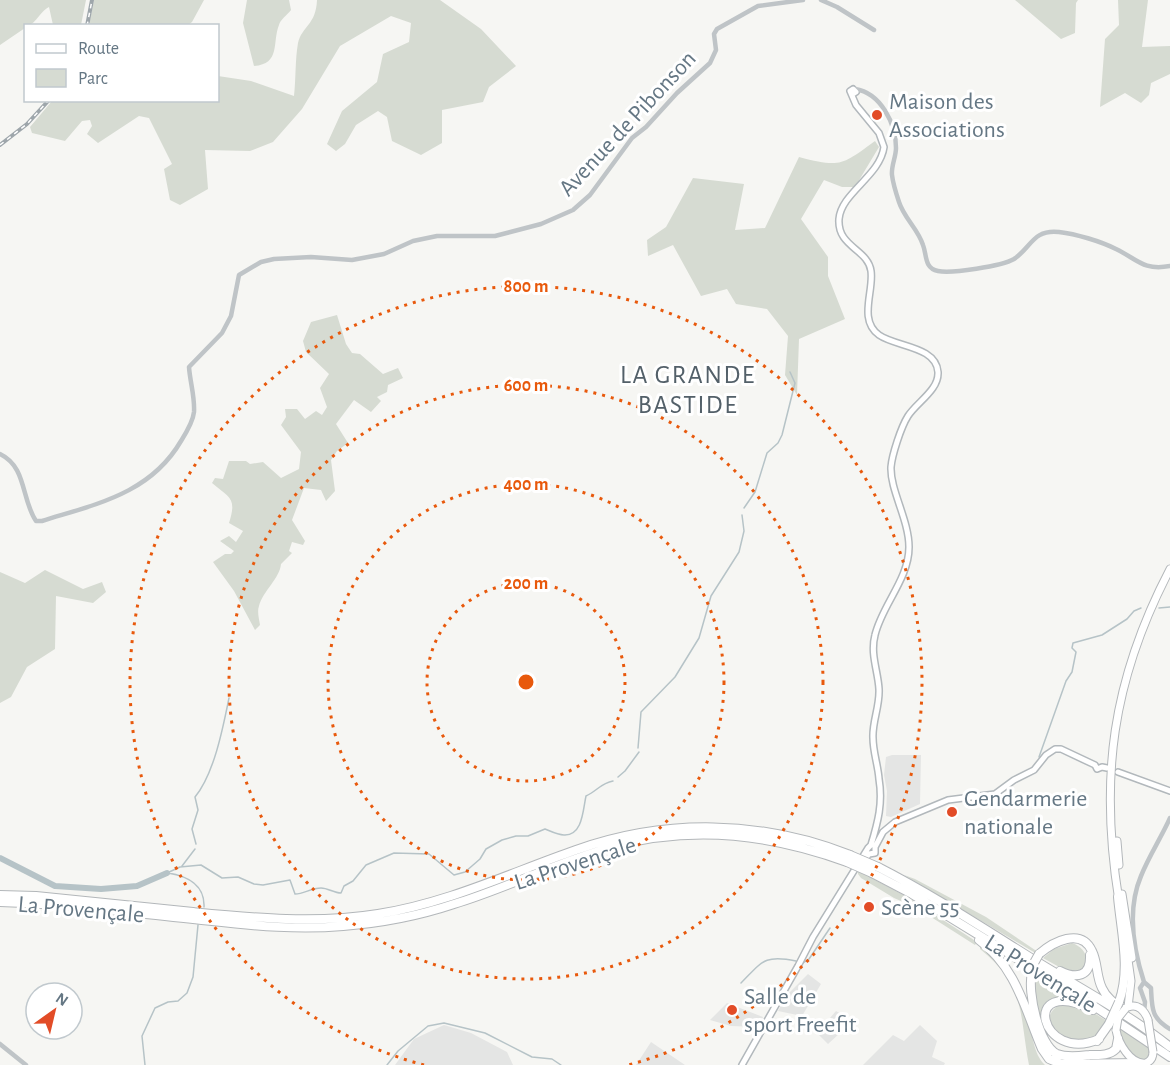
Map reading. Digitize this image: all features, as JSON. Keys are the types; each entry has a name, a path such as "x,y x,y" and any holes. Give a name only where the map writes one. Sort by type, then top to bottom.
{"highway":[{"path":"1036,1014 1049,1040 1064,1049 1083,1049 1090,1047 1099,1039 1109,1024 1123,992 1125,974 1113,854 1111,756 1115,721 1132,657 1170,569"},
{"path":"1032,1025 1046,1056 1057,1064 1138,1063 1147,1062 1153,1056 1148,1020 1134,997 1133,967 1123,904 1116,834 1116,753 1120,719 1134,666 1155,609 1170,578"},
{"name":"La Provençale","path":"0,895 36,896 266,919 327,919 379,914 425,905 475,889 593,844 659,830 716,827 749,829 793,837 849,858 920,890 1170,1047"},
{"name":"La Provençale","path":"0,902 260,926 318,928 384,921 429,912 589,854 627,843 660,837 714,834 748,837 791,844 849,858"},
{"name":"La Provençale","path":"875,870 1139,1035 1170,1057"},
{"path":"1030,973 1030,992 1047,1045 1060,1055 1111,1053 1116,1049 1119,1015 1127,1007 1131,975 1118,897"},
{"path":"942,912 985,945 1004,964 1014,978 1041,1053 1052,1065"},
{"path":"1066,1064 1052,1058 1044,1046 1027,999 1026,985 1040,955 1051,945 1065,939 1077,939 1085,943 1092,951 1098,980 1104,993 1155,1036"},
{"path":"1021,952 1075,976 1084,972 1090,961 1086,948 1074,941 1057,945 1040,955"},
{"path":"1099,1039 1090,1045 1078,1048 1059,1043 1047,1031 1044,1022 1046,1012 1056,1003 1069,1001 1090,1008 1139,1035"},
{"path":"1127,1007 1141,1010"},
{"path":"1117,1035 1129,1056 1138,1063"}],"main road":[{"path":"854,92 856,105 879,133 884,147 878,165 843,208 839,220 841,232 847,243 864,257 870,267 868,304 873,329 883,338 928,355 936,364 938,373 934,386 906,418 891,466 891,476 907,529 909,549 906,565 876,630 873,646 879,693 872,735 881,803 880,818 871,849"},
{"path":"742,1065 805,953 884,830 899,819 948,800 998,793 1014,780 1034,770 1046,755 1055,749 1061,749 1095,765 1097,769 1104,767"},
{"path":"1118,772 1169,792"}],"street":[{"name":"Avenue de Pibonson","path":"0,454 12,463 20,475 36,521 120,495 151,478 173,455 194,414 189,367 222,333 234,305 237,279 251,266 267,260 303,257 352,260 384,254 413,241 437,236 495,236 561,217 590,195 630,141 710,63 716,50 714,34 717,29 759,6 803,0"},
{"path":"820,0 837,7 874,30"},
{"path":"854,92 863,92 881,105 892,126 896,147 892,168 894,185 903,213 923,243 926,260 933,269 941,271 972,269 1008,261 1015,258 1029,242 1039,236 1055,232 1115,248 1140,264 1150,267 1170,266"},
{"path":"1170,813 1141,876 1132,909 1133,927 1144,981 1151,988 1156,1018 1170,1029"},
{"path":"1156,844 1170,818"},
{"path":"1141,1010 1145,1002 1140,988 1144,981"},
{"path":"0,1044 26,1065"}],"shaded area":[{"path":"921,755 920,804 891,817 886,816 887,791 884,775 886,757"},
{"path":"808,974 821,984 802,1016 778,1011 786,996"},
{"name":"Salle de sport Freefit","path":"727,1003 763,1017 760,1027 731,1026 710,1020"},
{"path":"836,1011 853,1021 828,1044 817,1033"},
{"path":"444,1025 471,1033 507,1052 513,1065 395,1065 414,1039"},
{"path":"920,1025 937,1041 932,1057 945,1063 944,1065 863,1065 893,1035 904,1041"},
{"path":"651,1042 685,1065 636,1065"}],"green space":[{"path":"0,0 86,0 81,24 53,24 49,7 32,23 24,24 24,29 0,45"},
{"path":"94,0 204,0 189,24 89,24"},
{"path":"247,0 289,0 291,10 280,23 272,57 263,64 254,66 243,23"},
{"path":"317,0 440,0 481,29 516,66 489,87 483,102 442,110 442,143 421,155 392,141 387,117 378,111 356,125 345,144 336,151 327,144 342,111 377,82 383,54 409,42 411,23 391,16 340,46 302,109 273,142 250,151 205,150 208,189 180,205 170,200 164,169 172,164 149,118 139,116 98,143 87,134 92,126 90,120 82,121 65,141 32,133 30,127 51,102 219,102 219,76 251,81 294,96 298,43 312,20"},
{"path":"1015,0 1078,0 1075,33 1061,39"},
{"path":"1118,0 1148,0 1142,47 1170,46 1170,74 1151,83 1149,95 1141,103 1125,93 1100,107 1105,39 1119,25"},
{"path":"875,141 879,147 855,187 842,187 824,180 801,219 828,257 828,276 845,319 799,339 797,395 785,375 788,336 767,309 736,304 727,289 701,296 673,245 648,256 647,240 666,227 693,178 744,184 735,230 765,228 799,157 824,163 840,162 848,160"},
{"path":"337,315 346,344 352,353 360,354 383,374 398,368 403,378 388,385 387,392 377,397 381,401 371,412 354,400 336,424 348,443 337,451 331,460 335,491 326,501 321,490 304,488 292,520 305,541 303,545 292,542 289,551 292,553 281,564 278,574 261,600 258,610 260,625 255,630 234,591 213,562 234,551 220,541 229,536 236,542 243,531 229,523 232,503 212,483 215,478 223,479 229,461 246,461 250,464 263,462 281,478 299,469 301,452 281,425 286,417 285,409 297,409 305,419 316,411 322,415 327,407 320,388 329,374 306,352 303,341 311,322"},
{"path":"45,570 83,589 102,582 106,592 93,603 56,596 55,649 27,667 11,697 0,703 0,572 25,583"},
{"path":"858,871 911,899 977,942 975,945 917,908 894,898 861,878"},
{"path":"904,875 986,917 1038,952 1037,954"},
{"path":"1072,943 1081,948 1086,955 1086,963 1081,972 1070,973 1043,958 1054,949"},
{"path":"980,945 997,960 1010,978 1029,1024 1038,1055 1045,1065 1029,1065 1021,1015 1013,988 995,962 980,949"},
{"path":"1034,973 1077,1000 1069,999 1044,1011 1041,1022 1034,1001"},
{"path":"1066,1003 1094,1013 1107,1021 1096,1038 1062,1042 1048,1021 1054,1009"},
{"path":"1119,1028 1150,1048 1150,1056 1145,1061 1138,1061 1124,1044"}],"waterway":[{"path":"744,508 755,492 767,453 778,443 782,435 795,383 790,372"},
{"path":"638,748 641,712 675,677 699,638 711,596 739,552 744,531 742,515"},
{"path":"1159,608 1170,607"},
{"path":"1039,757 1066,681 1072,672 1076,652 1072,648 1073,643 1102,635 1141,608"},
{"path":"196,844 192,829 198,810 195,797 213,763 229,698"},
{"path":"618,777 639,752"},
{"path":"167,873 180,867 201,865 222,878 238,877 254,884 263,885 290,880 295,894 321,888 341,893 344,886 353,881 366,865 394,853 429,854 454,875 465,872 480,859 486,849 502,840 516,836 528,836 545,829 559,834 570,834 579,827 586,796 605,783 613,781"},
{"path":"182,866 195,849"},
{"path":"0,858 55,886 101,889 137,886 167,873"},
{"path":"168,873 182,876 194,883 204,899 204,907"},
{"path":"145,1065 142,1036 155,1008 168,1002 178,1001 187,993 193,977 198,925"},
{"path":"803,963 809,959 830,928"},
{"path":"741,983 759,965 770,959 796,961"},
{"path":"387,1065 398,1051 428,1026 444,1023 485,1033 532,1057 552,1059 561,1065"}],"railway":[{"path":"87,24 92,0"},
{"path":"0,145 27,124 47,102"}],"place":[{"name":"Maison des Associations","path":"877,115"},
{"name":"Gendarmerie nationale","path":"952,812"},
{"name":"Scène 55","path":"869,907"},
{"name":"Salle de sport Freefit","path":"732,1010"}],"district":[{"name":"LA GRANDE BASTIDE","path":"688,389"}]}
